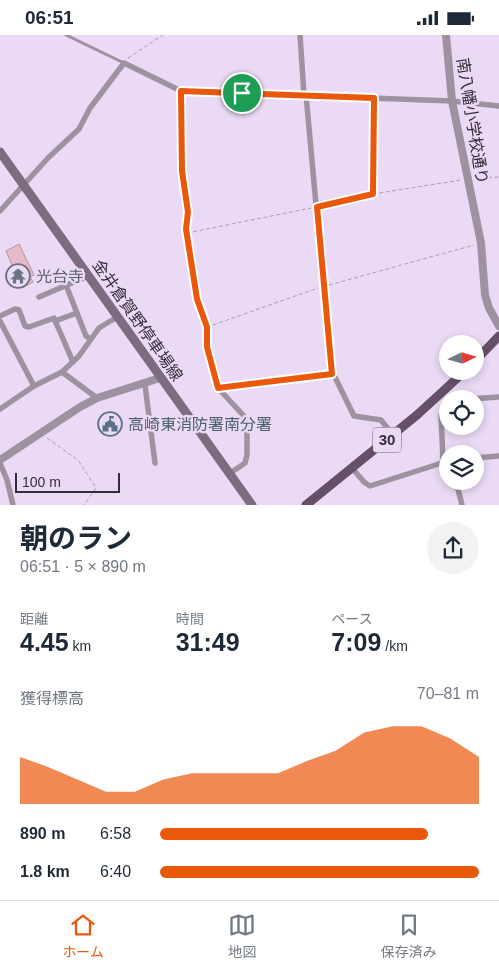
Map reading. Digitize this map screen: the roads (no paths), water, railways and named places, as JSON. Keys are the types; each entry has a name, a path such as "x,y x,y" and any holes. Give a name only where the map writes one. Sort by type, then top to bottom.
{"main road":[{"name":"金井倉賀野停車場線","path":"0,152 252,505"},
{"path":"484,352 499,336"},
{"name":"30","path":"306,505 393,435 455,380"}],"street":[{"path":"300,35 332,374 354,415 381,420 393,435"},
{"name":"南八幡小学校通り","path":"446,35 452,101 482,243 486,295 489,308 499,326"},
{"path":"0,211 48,158 79,129 90,108 124,63 181,91 452,101 499,106"},
{"path":"39,297 88,276"},
{"path":"66,285 86,336 90,339"},
{"path":"0,316 15,309 19,310 25,326 29,327 54,318 73,362"},
{"path":"55,321 77,313"},
{"path":"0,400 2,408 34,386 62,372 79,356 99,328 117,317"},
{"path":"0,321 34,386"},
{"path":"207,327 207,347 218,388 241,412 248,428 247,455 244,463 229,474"},
{"path":"62,372 97,398"},
{"path":"13,505 0,462 42,432 97,398 144,385 160,378"},
{"path":"144,385 155,463"},
{"path":"484,398 499,397"},
{"path":"484,457 499,456"},
{"path":"352,468 370,486 439,463"},
{"path":"458,490 462,505"}],"lane":[{"path":"66,35 124,63"}],"place":[{"name":"光台寺","path":"18,276"},
{"name":"高崎東消防署南分署","path":"110,424"}]}
